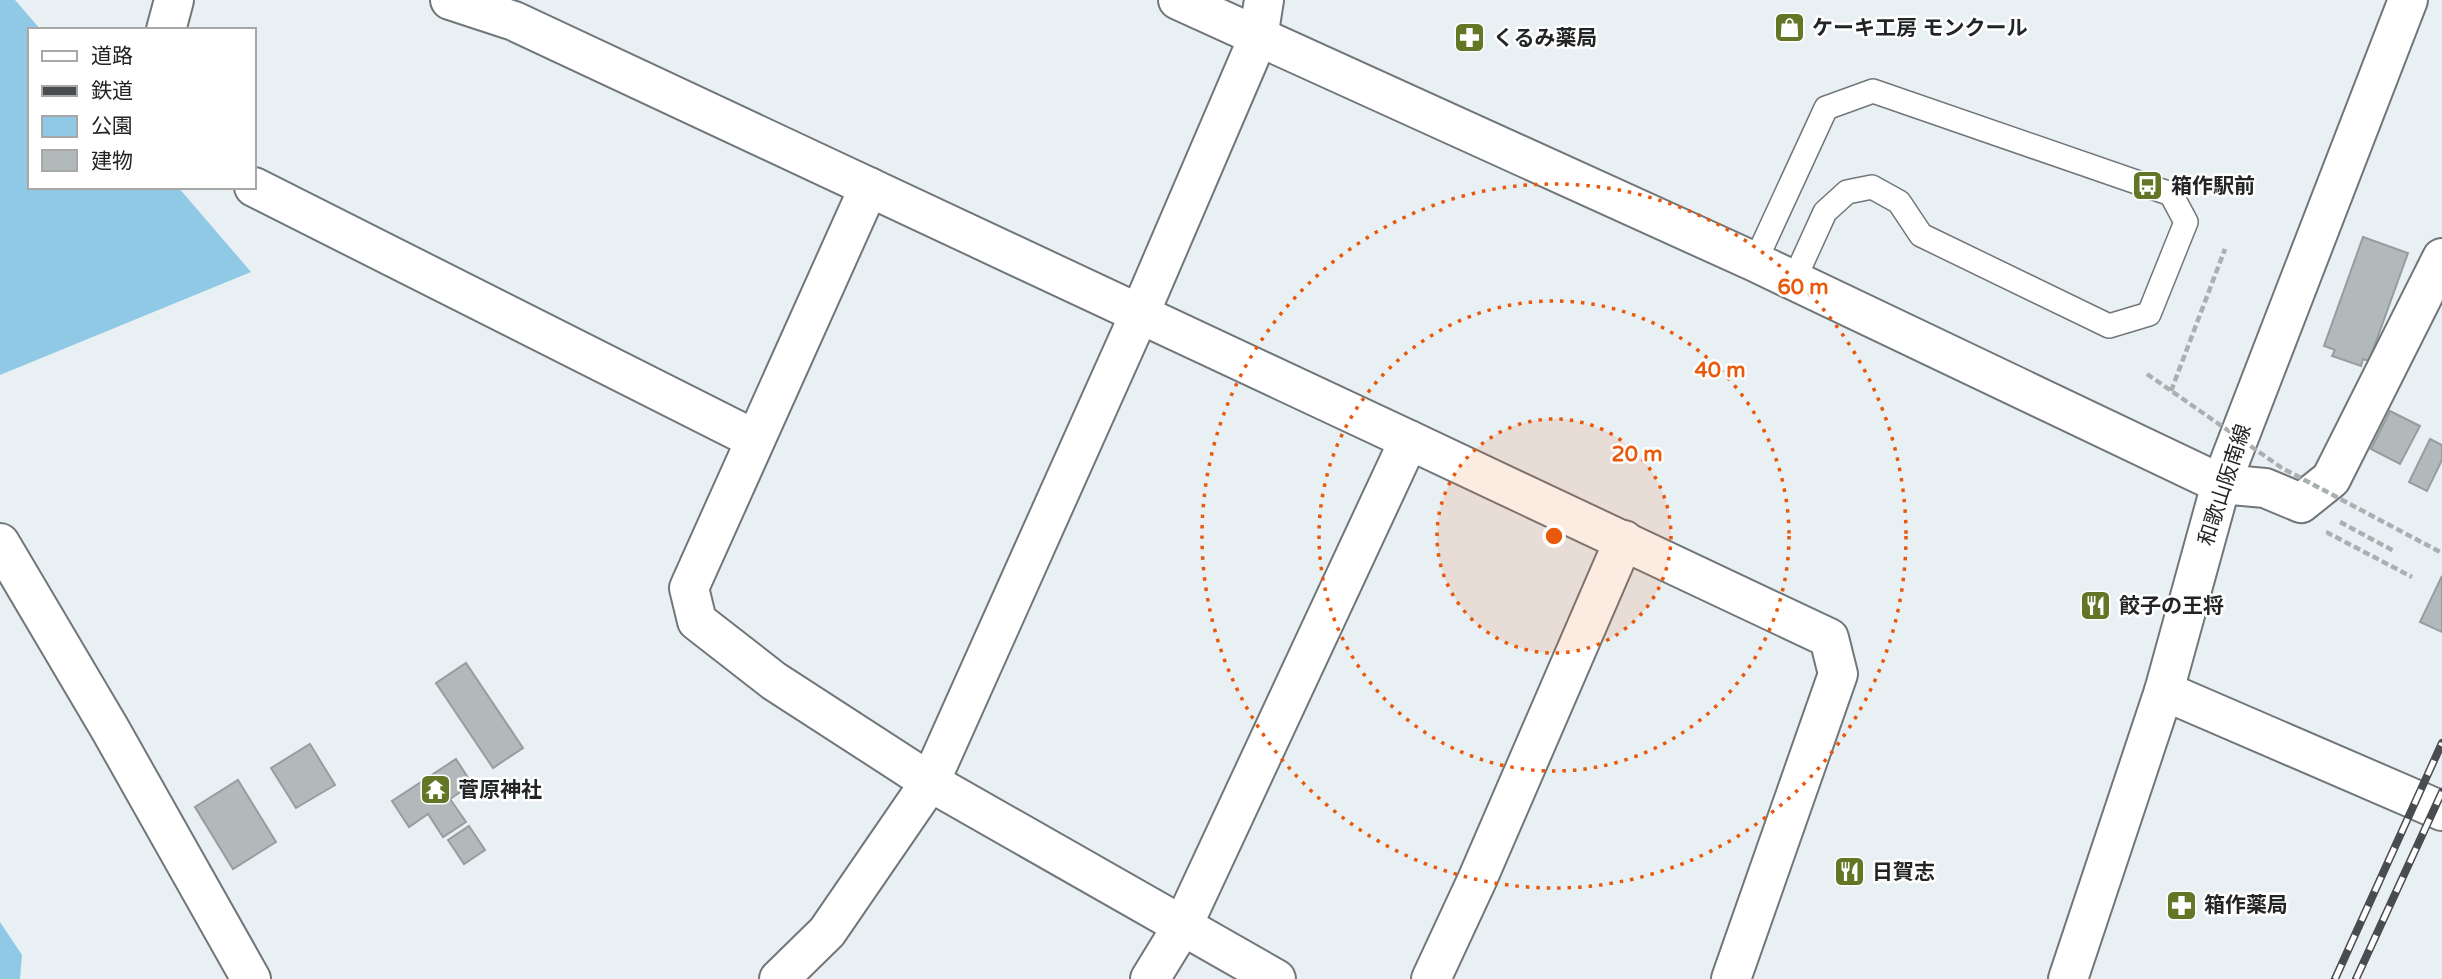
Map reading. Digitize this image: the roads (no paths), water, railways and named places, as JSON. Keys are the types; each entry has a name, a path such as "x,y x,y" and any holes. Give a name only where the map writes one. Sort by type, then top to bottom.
{"street":[{"path":"167,28 174,0"},
{"path":"450,0 514,21 1829,638 1838,674 1731,979"},
{"path":"1178,0 1794,280 2221,484 2265,488 2301,503 2331,479 2442,258"},
{"path":"779,979 827,932 930,782 1140,313 1258,38 1264,0"},
{"name":"和歌山阪南線","path":"2068,979 2164,691 2221,484 2407,0"},
{"path":"869,187 689,588 697,621 774,681 930,782 1276,979"},
{"path":"256,188 754,439"},
{"path":"1150,979 1183,925 1409,440"},
{"path":"1431,979 1477,880 1624,540"},
{"path":"0,543 110,729 251,979"},
{"path":"2164,691 2442,811"}],"lane":[{"path":"1755,262 1826,108 1873,91 2171,194 2186,222 2149,314 2109,326 1921,235 1899,202 1872,187 1847,192 1825,212 1794,280"}],"railway":[{"path":"2335,979 2442,743"},
{"path":"2356,979 2442,792"}],"place":[{"name":"ケーキ工房 モンクール","path":"1789,28"},
{"name":"くるみ薬局","path":"1470,38"},
{"name":"箱作駅前","path":"2148,186"},
{"name":"餃子の王将","path":"2096,606"},
{"name":"菅原神社","path":"435,790"},
{"name":"日賀志","path":"1849,872"},
{"name":"箱作薬局","path":"2181,905"}]}
